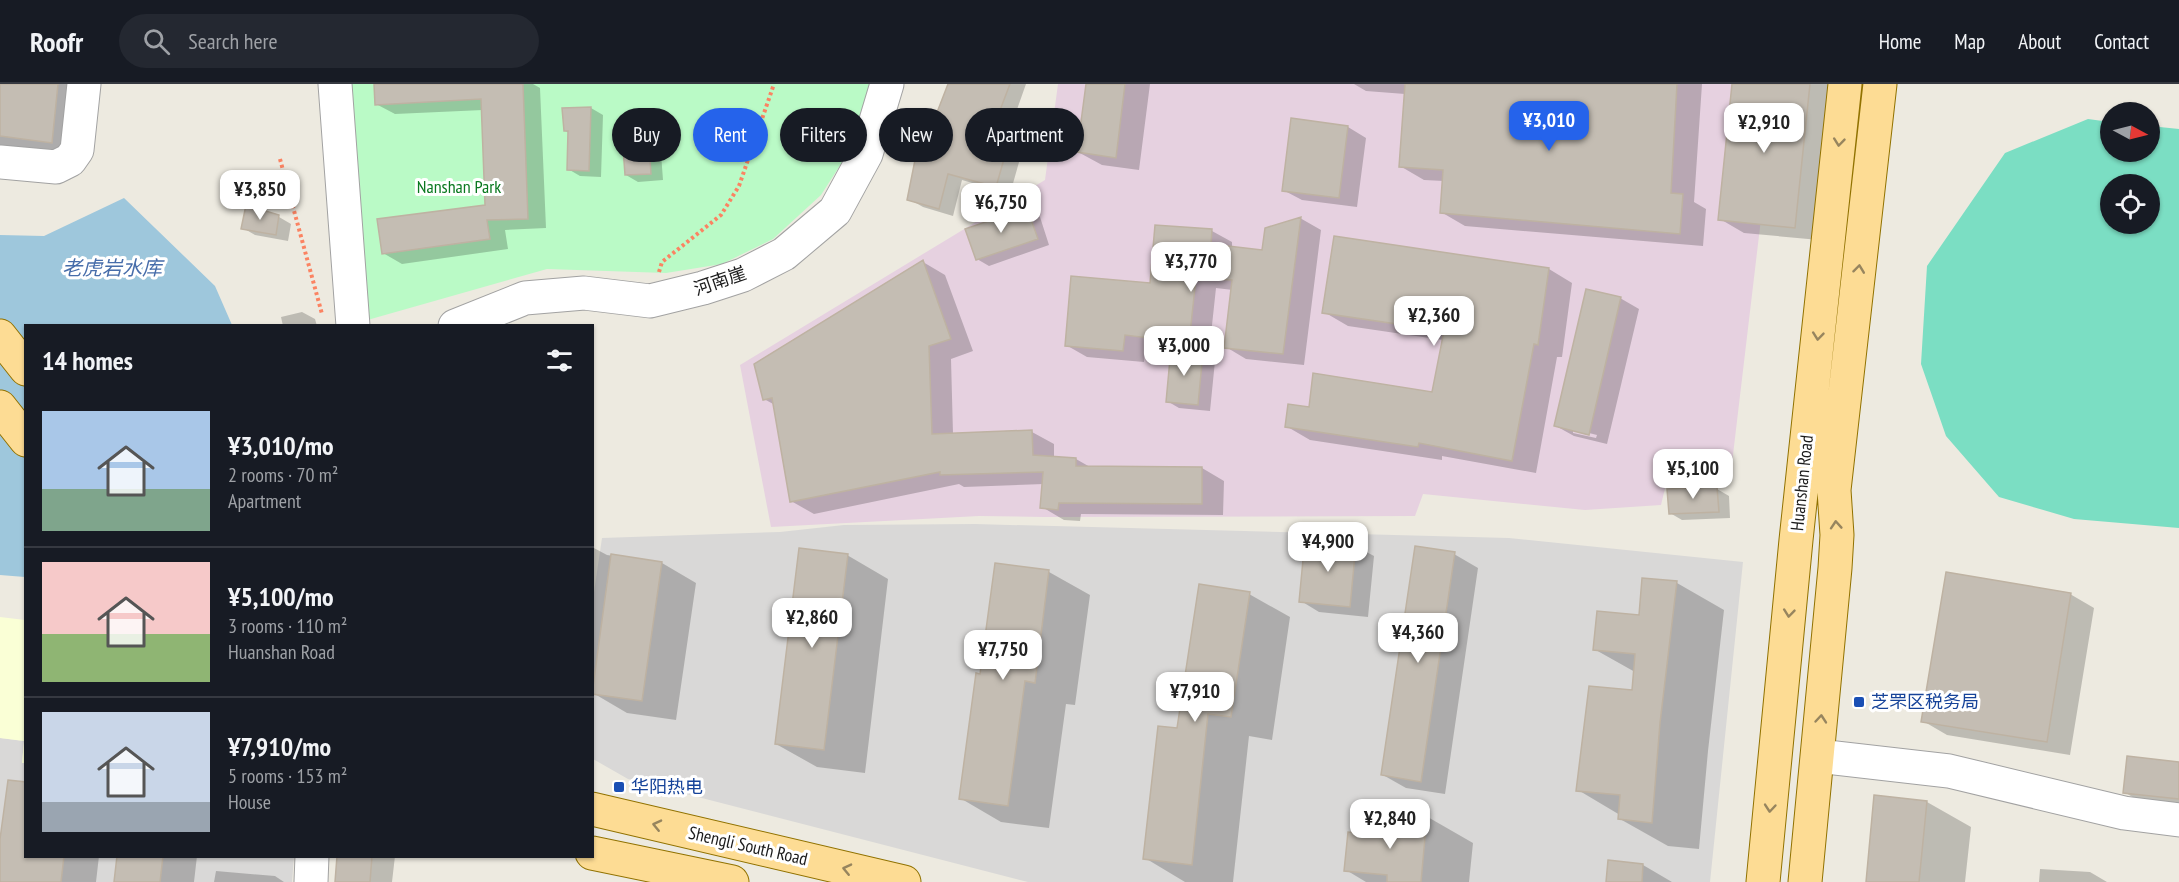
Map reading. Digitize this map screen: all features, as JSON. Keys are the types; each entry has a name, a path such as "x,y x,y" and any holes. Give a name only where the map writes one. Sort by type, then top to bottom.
{"main road":[{"name":"Huanshan Road","path":"1763,882 1845,84"},
{"name":"Huanshan Road","path":"1805,882 1835,568 1837,535 1834,490 1880,84"},
{"path":"0,336 24,366"},
{"path":"0,407 24,437"},
{"path":"1794,564 1835,568"},
{"name":"Shengli South Road","path":"594,809 904,882"},
{"path":"1811,823 1813,882"},
{"path":"594,853 732,882"}],"street":[{"path":"0,162 56,167 70,160 77,150 84,84"},
{"path":"336,84 353,324"},
{"name":"河南崖","path":"460,324 525,298 584,293 650,301 743,275 784,254 835,211 866,154 887,84"},
{"path":"1818,756 1949,771 2124,813 2179,820"},
{"path":"310,882 312,858"}],"path":[{"path":"650,301 662,262 722,215 739,186 774,84"},
{"path":"280,159 322,314"}],"shaded area":[{"path":"0,84 68,84 60,155 0,148"},
{"path":"1058,84 1777,84 1730,480 1724,485 1666,484 1661,505 1585,510 1423,494 1415,516 979,516 771,527 740,365 1045,180 1047,162 1084,162 1084,108 1055,108"},
{"path":"975,524 1509,538 1743,562 1710,882 1028,882 628,779 594,760 594,592 602,538 780,532 844,525"},
{"path":"0,617 24,620 24,741 0,738"},
{"path":"0,738 24,741 22,762 24,762 24,858 294,858 292,882 0,882"}],"green space":[{"name":"Nanshan Park","path":"347,84 873,84 866,108 780,108 780,162 842,162 821,195 773,239 722,264 666,273 547,269 364,321"},
{"path":"2088,119 2100,121 2100,162 2160,162 2160,127 2179,129 2179,528 2074,519 1999,497 1946,436 1921,364 1927,266 2005,153"}],"water":[{"name":"老虎岩水库","path":"124,198 215,286 232,324 24,324 24,577 0,575 0,235 44,236"}],"building":[{"path":"0,84 58,84 52,143 0,136"},
{"path":"374,84 523,84 528,219 487,220 490,239 382,254 377,219 485,205 481,99 375,105"},
{"path":"948,84 1010,84 1001,108 965,108 965,162 1003,162 996,187 948,174 939,209 907,200 915,162 953,162 953,108 939,108"},
{"path":"1086,84 1125,84 1116,158 1084,153 1083,108"},
{"path":"1405,84 1677,84 1671,193 1683,194 1680,234 1440,213 1443,170 1399,167"},
{"path":"1732,84 1810,84 1795,228 1718,220"},
{"path":"591,107 589,171 567,170 568,131 564,131 562,108"},
{"path":"1291,118 1348,126 1339,198 1282,191"},
{"path":"624,162 650,162 651,174 625,175"},
{"path":"246,205 279,215 276,235 241,229"},
{"path":"1027,208 1038,239 976,260 965,229"},
{"path":"1301,217 1283,354 1224,348 1232,280 1196,278 1189,343 1125,335 1123,351 1065,346 1071,276 1150,283 1155,225 1212,229 1211,244 1262,250 1265,228"},
{"path":"1334,236 1549,268 1538,345 1534,344 1512,461 1419,443 1418,447 1285,427 1288,404 1309,407 1313,373 1432,392 1444,331 1322,313"},
{"path":"923,260 951,339 929,346 932,434 1032,430 1033,455 1076,458 1076,466 1202,467 1202,504 1059,503 1058,510 1040,508 1043,472 940,475 940,472 790,502 772,398 763,400 754,364"},
{"path":"1586,289 1621,297 1589,435 1554,426"},
{"path":"1171,348 1203,352 1198,405 1166,402"},
{"path":"1717,487 1719,512 1669,514 1667,489"},
{"path":"1305,539 1356,544 1350,607 1299,602"},
{"path":"1415,546 1455,552 1421,782 1381,775"},
{"path":"799,548 848,554 824,750 775,744"},
{"path":"611,554 662,562 642,701 594,694 594,679"},
{"path":"995,563 1049,570 1035,683 1025,681 1008,806 959,799 976,673 980,674"},
{"path":"1946,572 2071,593 2047,742 1921,722"},
{"path":"1642,578 1677,581 1660,723 1652,823 1618,819 1620,795 1576,791 1589,686 1632,690 1635,654 1593,650 1597,611 1639,615"},
{"path":"1199,584 1250,592 1231,717 1208,714 1192,865 1143,859 1158,726 1177,728"},
{"path":"2127,756 2179,762 2179,799 2123,793"},
{"path":"8,780 24,782 24,858 64,858 61,882 0,882 0,839"},
{"path":"1874,795 1927,801 1919,882 1866,882"},
{"path":"1392,811 1427,815 1421,882 1387,882 1387,875 1344,871 1348,832 1390,836"},
{"path":"117,858 163,858 160,882 114,882"},
{"path":"337,858 372,858 370,882 335,882"},
{"path":"1608,860 1643,864 1642,882 1606,882"}],"place":[{"name":"芝罘区税务局","path":"1859,702"},
{"name":"华阳热电","path":"619,787"}]}
